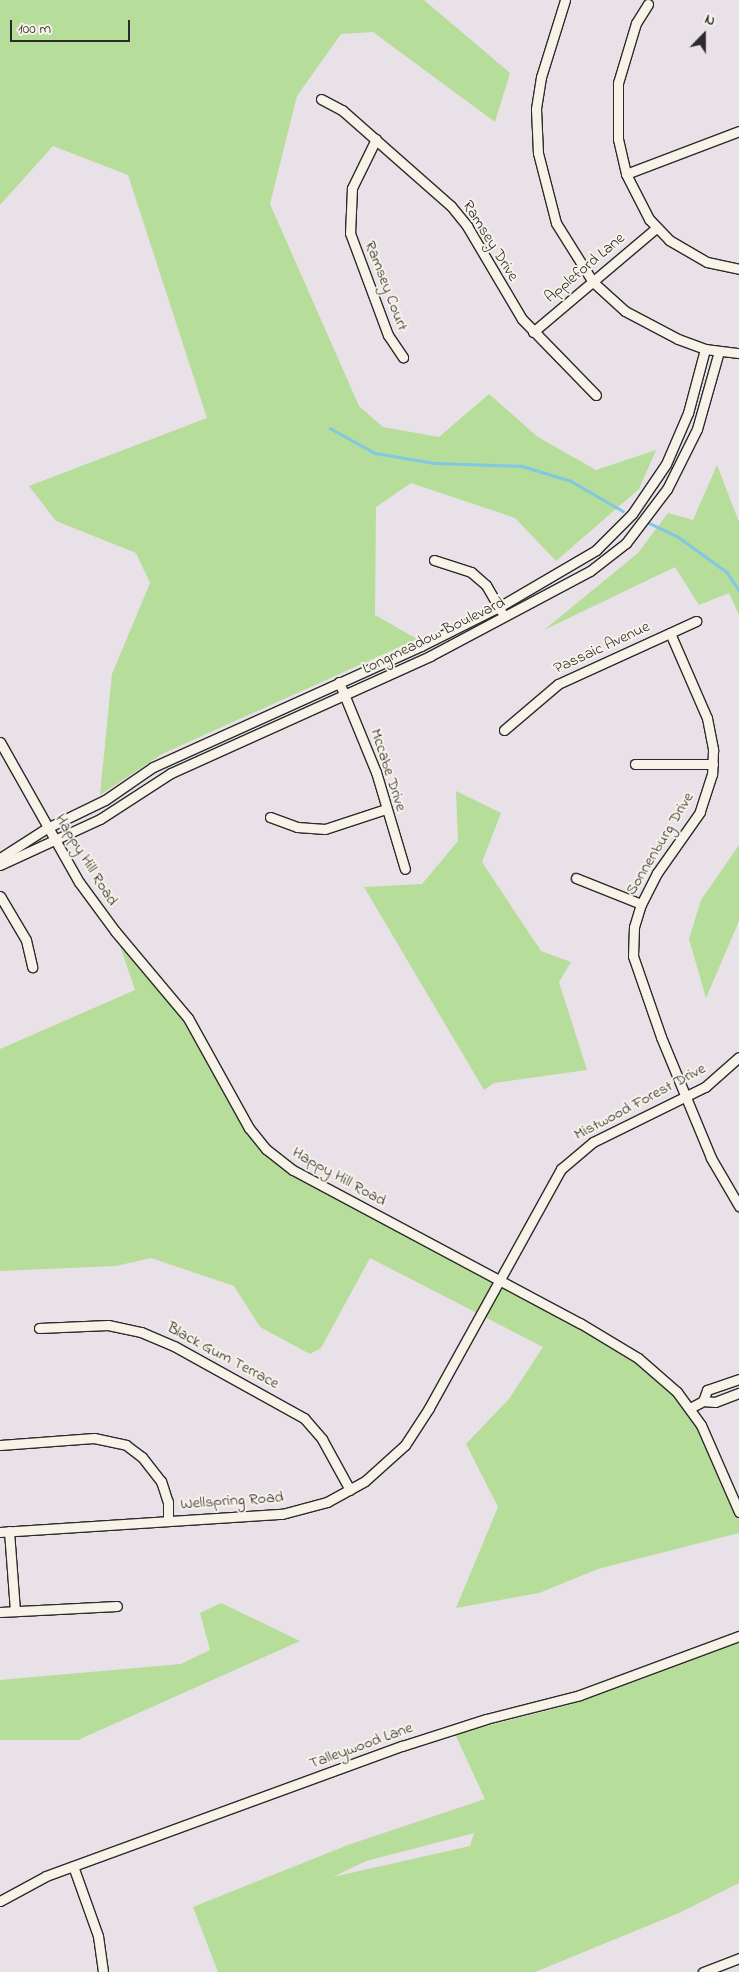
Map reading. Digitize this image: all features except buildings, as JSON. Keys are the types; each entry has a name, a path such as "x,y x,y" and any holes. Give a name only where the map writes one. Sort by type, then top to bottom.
{"street":[{"path":"565,0 541,77 535,127 550,210 568,247 593,282 642,323 705,349 739,352"},
{"path":"648,4 636,23 618,83 616,116 626,174 640,204 656,228 695,257 739,269"},
{"name":"Ramsey Drive","path":"321,99 342,110 451,206 481,248 509,301 533,332 596,395"},
{"path":"626,174 739,131"},
{"name":"Ramsey Court","path":"376,139 352,188 350,233 388,336 403,357"},
{"name":"Appleford Lane","path":"533,332 656,228"},
{"name":"Longmeadow Boulevard","path":"0,858 47,828 105,800 172,757 499,607 589,555 632,514 655,482 679,438 695,390 705,349"},
{"name":"Longmeadow Boulevard","path":"0,865 100,819 170,773 344,695 505,618 590,572 626,543 667,489 692,441 710,391 719,351"},
{"path":"434,560 472,572 486,585 505,618"},
{"name":"Passaic Avenue","path":"504,730 558,684 696,621"},
{"name":"Sonnenburg Drive","path":"670,633 707,718 713,764 709,789 700,812 657,873 641,904 633,942 635,968 721,1180 739,1206"},
{"name":"Mccabe Drive","path":"339,682 376,772 404,869"},
{"name":"Happy Hill Road","path":"0,742 54,840 104,917 188,1018 249,1128 266,1149 293,1170 620,1346 660,1375 690,1408 711,1443 739,1512"},
{"path":"635,764 713,764"},
{"path":"270,817 297,827 325,829 386,810"},
{"path":"576,878 641,904"},
{"path":"0,896 26,940 32,967"},
{"name":"Mistwood Forest Drive","path":"499,1280 552,1181 571,1158 593,1142 687,1098 720,1077 739,1057"},
{"name":"Wellspring Road","path":"4,1532 282,1514 312,1507 350,1490 386,1463 416,1430 499,1280"},
{"name":"Black Gum Terrace","path":"39,1328 108,1325 141,1332 174,1346 304,1418 322,1439 350,1490"},
{"path":"703,1401 707,1390 739,1378"},
{"path":"690,1408 703,1401 715,1402 739,1393"},
{"path":"0,1446 94,1438 126,1445 142,1457 161,1480 168,1502 168,1521"},
{"path":"4,1532 15,1611"},
{"path":"0,1612 117,1606"},
{"name":"Talleywood Lane","path":"0,1901 46,1876 402,1746 486,1719 580,1695 739,1636"},
{"path":"73,1866 98,1936 103,1972"},
{"path":"703,1972 739,1958"}],"green space":[{"path":"0,0 424,0 510,73 495,122 373,32 341,34 297,96 270,204 359,406 383,427 439,437 489,394 538,437 596,470 656,450 639,489 556,561 515,518 411,483 376,507 375,615 417,639 162,754 100,795 112,674 150,583 136,553 56,521 29,486 207,418 128,175 53,146 0,205"},
{"path":"717,465 739,522 739,615 729,593 699,605 675,567 544,630 638,553 668,513 693,520"},
{"path":"456,791 501,813 482,862 541,951 571,962 559,982 587,1070 494,1083 484,1090 364,887 422,884 458,841"},
{"path":"739,845 739,921 706,998 689,939 701,900"},
{"path":"115,931 170,993 249,1128 279,1160 616,1343 690,1408 739,1511 739,1533 598,1569 539,1593 456,1608 498,1507 466,1444 509,1399 543,1347 370,1258 321,1348 310,1354 260,1327 234,1286 151,1258 116,1266 0,1271 0,1049 135,990"},
{"path":"221,1603 300,1641 78,1740 0,1740 0,1680 181,1664 210,1650 200,1613"},
{"path":"739,1642 739,1883 679,1913 535,1972 218,1972 193,1907 348,1845 485,1799 455,1734 569,1705","holes":["474,1833 470,1846 333,1877 366,1861"]}],"waterway":[{"path":"330,428 375,453 435,463 522,466 571,481 623,511"},
{"path":"649,523 677,536 727,572 739,590"}]}
